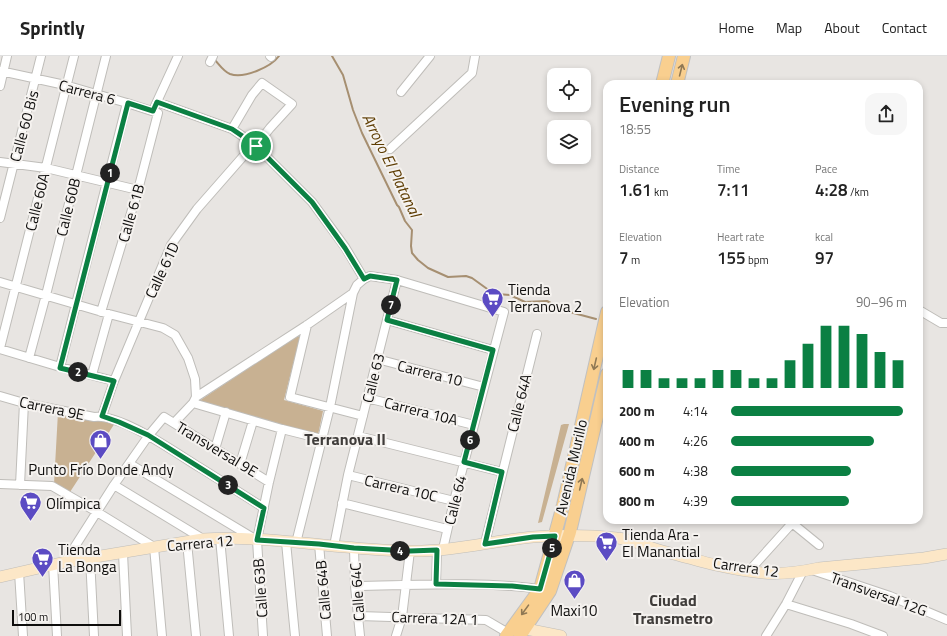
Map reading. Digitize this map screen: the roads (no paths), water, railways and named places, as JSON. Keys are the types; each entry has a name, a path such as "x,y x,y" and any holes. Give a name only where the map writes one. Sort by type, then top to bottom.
{"main road":[{"path":"663,80 669,56"},
{"path":"678,80 684,56"},
{"name":"Avenida Murillo","path":"507,634 540,589 555,536 603,329"},
{"name":"Avenida Murillo","path":"523,632 550,591 562,557 603,391"},
{"name":"Carrera 12","path":"0,577 65,562 203,539 220,538 410,551 485,544 533,537 568,536 619,538 713,564 763,573 783,574 947,554"},
{"path":"523,632 561,636"}],"street":[{"path":"0,86 2,71 7,56"},
{"name":"Calle 60 Bis","path":"0,218 41,56"},
{"name":"Calle 60A","path":"0,349 46,168 65,85 74,56"},
{"name":"Calle 60B","path":"29,358 106,56"},
{"name":"Calle 61B","path":"92,375 105,313 138,190 157,102 178,56"},
{"path":"400,92 430,56"},
{"path":"390,149 472,73 476,56"},
{"name":"Carrera 6","path":"2,71 65,85 156,112"},
{"name":"Calle 61D","path":"102,416 114,381 171,245 197,209 292,104 262,83 252,95 232,129"},
{"path":"157,102 232,129 255,145 312,202 345,248 364,279"},
{"path":"60,368 128,103"},
{"path":"0,162 46,168 138,190"},
{"path":"295,636 291,542 330,407 353,293 357,285 370,276 397,280"},
{"name":"Calle 64","path":"397,280 504,312 447,530 440,549 436,584"},
{"name":"Calle 63","path":"334,546 348,475 397,280"},
{"path":"0,282 105,313 163,328 175,335 188,358 195,379 195,400"},
{"path":"174,423 195,400 353,293"},
{"path":"923,312 941,323 947,323"},
{"path":"387,320 493,350"},
{"path":"307,325 290,397 363,416"},
{"name":"Calle 64A","path":"485,544 537,334"},
{"path":"0,349 60,368 114,381"},
{"name":"Carrera 10","path":"377,359 484,387"},
{"name":"Carrera 9E","path":"0,396 24,403 94,417 102,416 119,422 148,435 264,508"},
{"name":"Carrera 10A","path":"367,398 474,425"},
{"path":"195,400 253,421 322,439"},
{"path":"20,485 24,403"},
{"path":"215,449 226,412"},
{"name":"Transversal 9E","path":"148,435 164,417 269,482"},
{"path":"240,464 253,421"},
{"path":"130,464 257,540 282,429"},
{"path":"65,562 148,435"},
{"path":"358,436 502,472"},
{"name":"Carrera 10C","path":"348,475 454,500"},
{"path":"0,484 52,486 154,547 162,636"},
{"path":"114,485 203,539"},
{"path":"342,503 447,530"},
{"path":"749,571 791,524"},
{"path":"795,524 819,545"},
{"path":"220,538 229,636"},
{"name":"Calle 63B","path":"257,540 263,636"},
{"path":"187,542 196,636"},
{"name":"Calle 64B","path":"319,544 327,636"},
{"name":"Calle 64C","path":"354,548 355,586 360,636"},
{"path":"396,636 402,617 404,585 410,551"},
{"path":"123,553 127,636"},
{"path":"90,558 94,636"},
{"path":"54,564 57,636"},
{"path":"766,636 807,571"},
{"name":"Transversal 12G","path":"807,571 890,596 947,620"},
{"path":"19,572 23,636"},
{"path":"355,586 436,584 512,586 540,589"},
{"path":"786,604 883,636"},
{"name":"Carrera 12A 1","path":"359,616 486,620 507,634"}],"waterway":[{"name":"Arroyo El Platanal","path":"214,59 228,73 242,75 264,68 279,56"},
{"name":"Arroyo El Platanal","path":"332,56 343,75 353,110 362,133 405,221 412,230 412,253 418,260 428,268 448,277 466,276 472,278 490,291 497,294 510,295 525,302 547,301 566,311 596,319"}],"place":[{"name":"Tienda Terranova 2","path":"493,318"},
{"name":"Punto Frío Donde Andy","path":"101,460"},
{"name":"Olímpica","path":"31,522"},
{"name":"Tienda Ara - El Manantial","path":"607,562"},
{"name":"Tienda La Bonga","path":"42,578"},
{"name":"Maxi10","path":"574,600"}],"district":[{"name":"Terranova II","path":"345,439"},
{"name":"Ciudad Transmetro","path":"673,609"}]}
